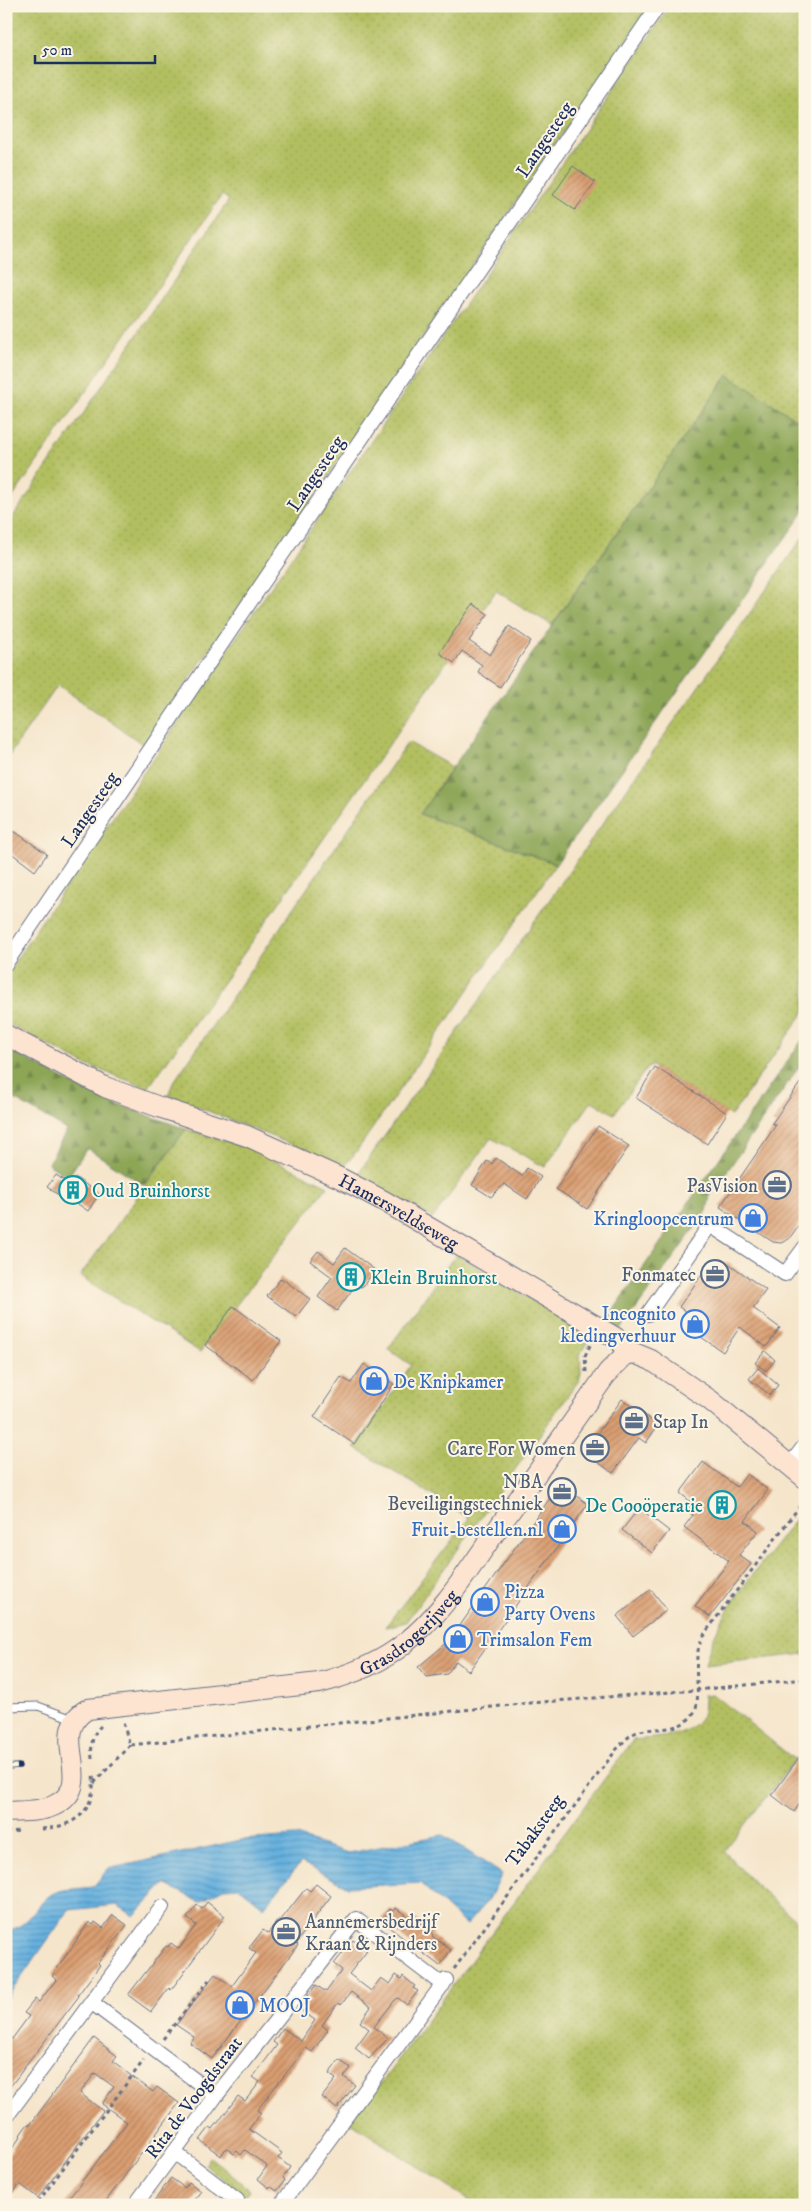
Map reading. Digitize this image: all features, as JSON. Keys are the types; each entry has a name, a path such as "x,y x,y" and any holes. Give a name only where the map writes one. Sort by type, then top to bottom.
{"street":[{"name":"Langesteeg","path":"6,962 283,553 658,6"},
{"name":"Hamersveldseweg","path":"6,1035 87,1079 121,1094 247,1136 340,1178 392,1206 623,1342 625,1354"},
{"path":"648,1314 710,1225 785,1274 805,1247"},
{"path":"625,1354 634,1353 658,1365 710,1400 797,1471 805,1445"},
{"name":"Grasdrogerijweg","path":"74,1720 88,1709 102,1706 319,1683 344,1677 379,1661 405,1644 444,1604 608,1372 625,1354"},
{"path":"6,1812 45,1808 63,1800 70,1791 74,1780 69,1735 74,1720"},
{"path":"9,2110 162,1907"},
{"name":"Rita de Voogdstraat","path":"135,2205 216,2096 356,1919 445,1983"},
{"path":"281,2205 445,1983"},
{"path":"91,2002 216,2096"},
{"path":"174,2152 237,2200"}],"lane":[{"path":"6,1707 38,1706 74,1720"}],"path":[{"path":"585,1377 585,1356 601,1329"},
{"name":"Tabaksteeg","path":"445,1983 616,1750 633,1733 672,1728 688,1720 695,1710 697,1690 696,1656 702,1638 805,1499"},
{"path":"94,1783 130,1745 530,1703 697,1690 805,1679"},
{"path":"118,1721 122,1718 130,1745"},
{"path":"40,1829 65,1825 81,1815 88,1807 94,1783 92,1740 95,1732 108,1722"},
{"path":"6,1832 23,1831"},
{"path":"38,2202 153,2048 157,2047 209,1980"}],"green space":[{"path":"6,6 650,6 144,745 58,685 6,760 6,527 229,200 222,195 6,507"},
{"path":"670,6 805,6 805,425 728,375 552,625 496,591 148,1088 84,1064 6,1023 6,975"},
{"path":"728,375 805,425 805,510 556,864 420,814"},
{"path":"805,534 805,1011 731,1116 653,1066 647,1068 614,1114 592,1101 545,1167 491,1138 433,1218 356,1177"},
{"path":"408,742 452,767 420,814 556,864 356,1152 342,1169 308,1151 168,1095 173,1083"},
{"path":"805,1036 805,1058 710,1196 707,1211 621,1330 606,1321"},
{"path":"6,1048 97,1097 186,1129 144,1185 87,1148 68,1177 48,1164 67,1130 6,1094"},
{"path":"186,1129 249,1148 328,1186 200,1352 80,1276"},
{"path":"456,1254 592,1334 580,1354 581,1373 579,1380 406,1622 385,1627 469,1518 355,1448 411,1365 388,1349"},
{"path":"805,1509 805,1654 705,1665 711,1643 732,1604 800,1512"},
{"path":"713,1694 795,1760 724,1851 754,1883 805,1928 805,2205 476,2205 348,2121 382,2082 633,1740 662,1737 681,1733 689,1729 702,1715 704,1695"},
{"path":"210,2157 250,2190 245,2196 205,2165"}],"water":[{"path":"443,1835 502,1874 489,1899 466,1925 420,1883 348,1887 301,1862 264,1907 239,1887 224,1888 200,1902 165,1884 134,1916 117,1905 69,1910 6,1999 6,1970 10,1965 6,1962 6,1931 14,1929 28,1920 43,1901 54,1893 68,1889 93,1887 108,1869 241,1840 296,1836 348,1853"}],"building":[{"path":"573,166 595,182 575,210 553,195"},
{"path":"473,604 488,614 469,641 490,655 509,626 531,641 500,687 478,672 482,665 462,651 454,663 439,653"},
{"path":"14,831 47,854 35,871 6,849 6,842"},
{"path":"655,1067 727,1113 707,1144 636,1098"},
{"path":"805,1076 805,1216 789,1239 781,1243 773,1242 720,1207 776,1125 772,1123"},
{"path":"598,1126 629,1146 587,1209 556,1189"},
{"path":"496,1158 522,1176 527,1168 541,1177 527,1199 504,1184 491,1197 472,1185 487,1161 492,1164"},
{"name":"Oud Bruinhorst","path":"56,1175 70,1184 75,1177 99,1194 88,1211 65,1195 63,1198 47,1187"},
{"name":"Klein Bruinhorst","path":"345,1248 375,1270 364,1285 361,1287 356,1284 337,1311 318,1297 332,1277 310,1261 318,1251 334,1263"},
{"path":"728,1263 766,1290 753,1308 780,1328 766,1347 740,1327 723,1352 685,1326 692,1316 679,1307 707,1267"},
{"path":"281,1278 310,1299 296,1317 267,1296"},
{"path":"233,1306 281,1341 253,1380 205,1345"},
{"path":"765,1351 775,1360 766,1371 755,1363"},
{"path":"364,1364 394,1384 354,1444 314,1417 341,1377 351,1383"},
{"path":"758,1368 778,1385 770,1395 749,1379"},
{"path":"622,1399 658,1425 646,1443 639,1438 613,1473 584,1452"},
{"name":"De Cooöperatie","path":"703,1462 737,1487 747,1474 768,1490 745,1521 758,1531 739,1555 751,1564 710,1617 695,1606 729,1561 684,1527 693,1515 684,1508 690,1501 680,1493"},
{"path":"560,1484 588,1504 469,1671 456,1661 447,1674 426,1677 418,1667 449,1641"},
{"path":"639,1508 669,1531 652,1553 622,1530"},
{"path":"651,1589 667,1610 633,1636 617,1616"},
{"path":"805,1749 805,1796 794,1812 772,1795"},
{"path":"316,1884 331,1896 296,1943 298,1945 212,2059 190,2043 194,2037 176,2025 215,1974 232,1986 256,1953 249,1948 263,1930 268,1933 306,1888 310,1891"},
{"path":"207,1902 225,1916 171,1990 169,1988 151,2012 128,1995 166,1946 168,1947 171,1943 179,1949 196,1925 187,1918 197,1905 202,1909"},
{"path":"396,1908 413,1921 415,1919 433,1933 432,1936 451,1950 440,1966 381,1921 390,1909 394,1911"},
{"path":"113,1915 127,1925 98,1963 100,1965 79,1996 6,2092 6,2035 12,2039 29,2016 24,2013 35,1999 39,2002 56,1980 52,1976 89,1922 93,1925 95,1922 103,1928"},
{"path":"353,1940 367,1951 349,1974 371,1991 381,1978 390,1984 396,1975 401,1979 403,1976 418,1991 407,2005 398,1998 395,2000 374,2027 388,2038 369,2059 355,2048 369,2029 360,2022 371,2007 351,1992 341,2005 338,2003 322,2025 328,2030 312,2052 306,2048 257,2110 261,2113 249,2129 282,2153 278,2158 290,2167 283,2178 285,2180 277,2191 270,2186 269,2188 258,2179 267,2166 245,2150 241,2155 237,2151 234,2154 226,2148 221,2156 200,2140 210,2127 213,2129 238,2096 245,2101 260,2082 253,2077 277,2045 273,2042 283,2028 301,2041 315,2020 302,2011 311,2000 307,1997 316,1985 326,1992 342,1970 334,1964"},
{"path":"94,2038 117,2056 113,2061 130,2075 153,2092 157,2087 179,2103 103,2205 64,2205 127,2122 102,2104 114,2087 95,2073 80,2093 103,2111 38,2198 20,2184 6,2202 6,2157 24,2129 28,2124 30,2125"},
{"path":"339,2060 351,2068 344,2077 355,2085 337,2109 322,2097 336,2079 329,2074"},
{"path":"171,2178 185,2188 189,2182 201,2191 190,2205 151,2205"}],"railway":[{"path":"6,1767 19,1766"}],"place":[{"name":"PasVision","path":"777,1185"},
{"name":"Oud Bruinhorst","path":"73,1190"},
{"name":"Kringloopcentrum","path":"753,1218"},
{"name":"Fonmatec","path":"715,1274"},
{"name":"Klein Bruinhorst","path":"351,1277"},
{"name":"Incognito kledingverhuur","path":"695,1324"},
{"name":"De Knipkamer","path":"374,1381"},
{"name":"Stap In","path":"634,1421"},
{"name":"Care For Women","path":"595,1448"},
{"name":"NBA Beveiligingstechniek","path":"562,1492"},
{"name":"De Cooöperatie","path":"722,1505"},
{"name":"Fruit-bestellen.nl","path":"562,1529"},
{"name":"Pizza Party Ovens","path":"485,1602"},
{"name":"Trimsalon Fem","path":"458,1639"},
{"name":"Aannemersbedrijf Kraan & Rijnders","path":"286,1932"},
{"name":"MOOJ","path":"240,2005"}]}
